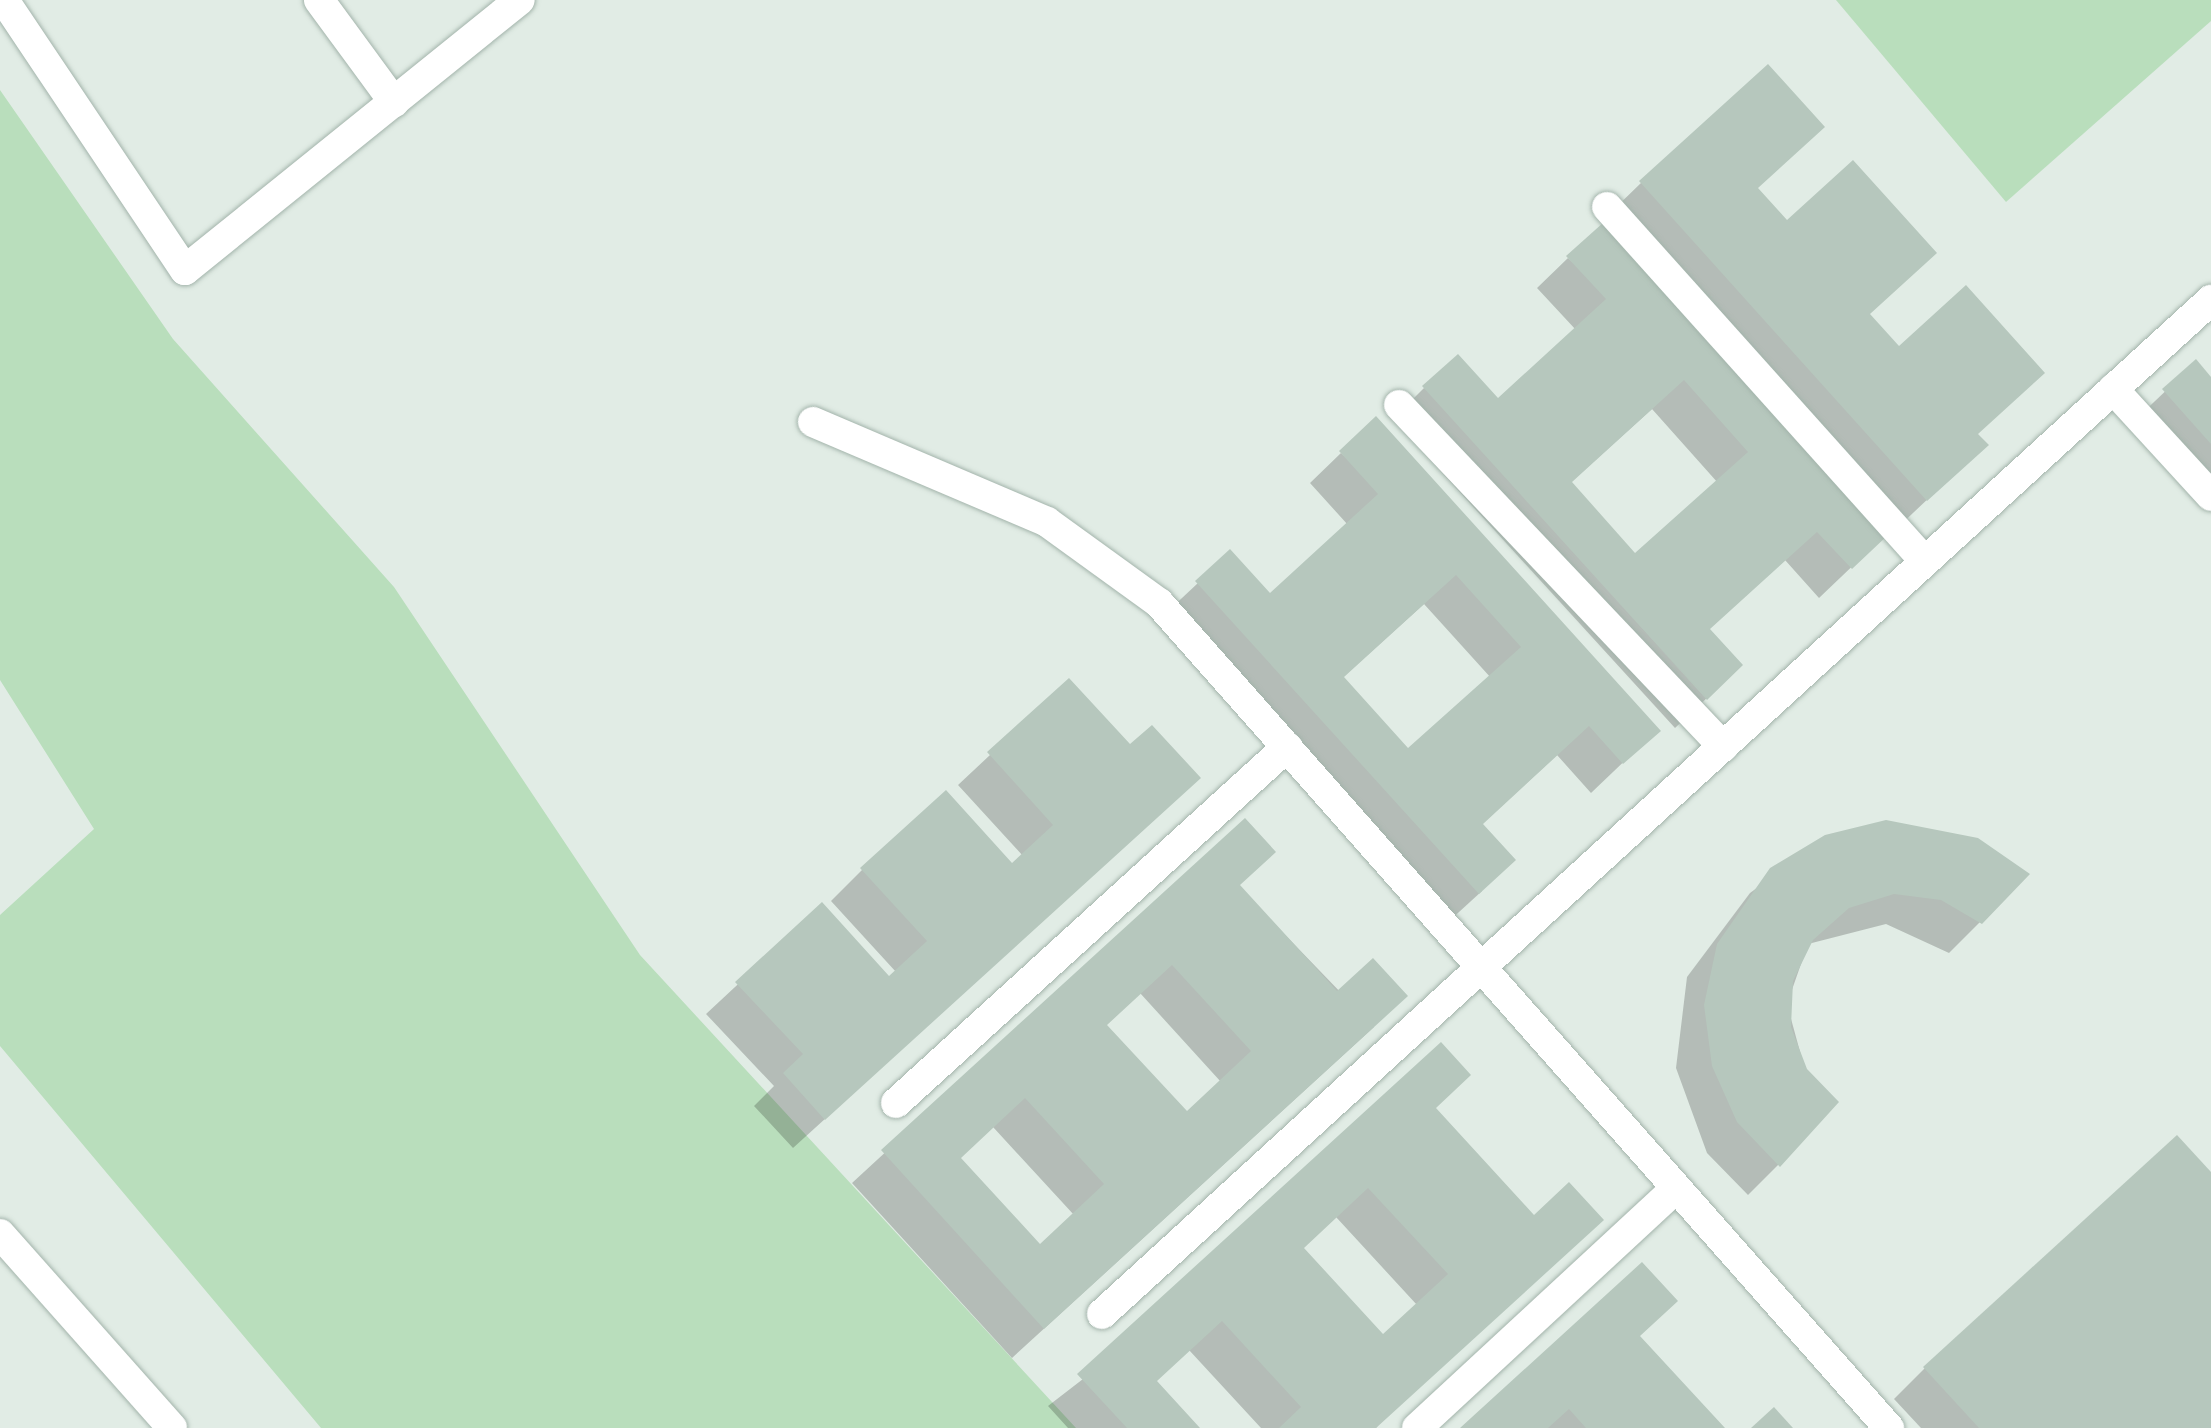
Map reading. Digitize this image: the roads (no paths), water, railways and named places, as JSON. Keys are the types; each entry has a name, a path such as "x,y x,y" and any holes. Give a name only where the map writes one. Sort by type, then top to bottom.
{"street":[{"path":"4,0 185,270 520,0"},
{"path":"319,0 394,102"},
{"path":"1607,207 1926,561"},
{"path":"1102,1314 2211,300"},
{"path":"2113,390 2211,496"},
{"path":"1399,405 1722,747"},
{"path":"813,422 1047,522 1159,603 1676,1188 1872,1422"},
{"path":"896,1103 1287,747"},
{"path":"1418,1428 1676,1188"},
{"path":"0,1234 172,1428"}]}
